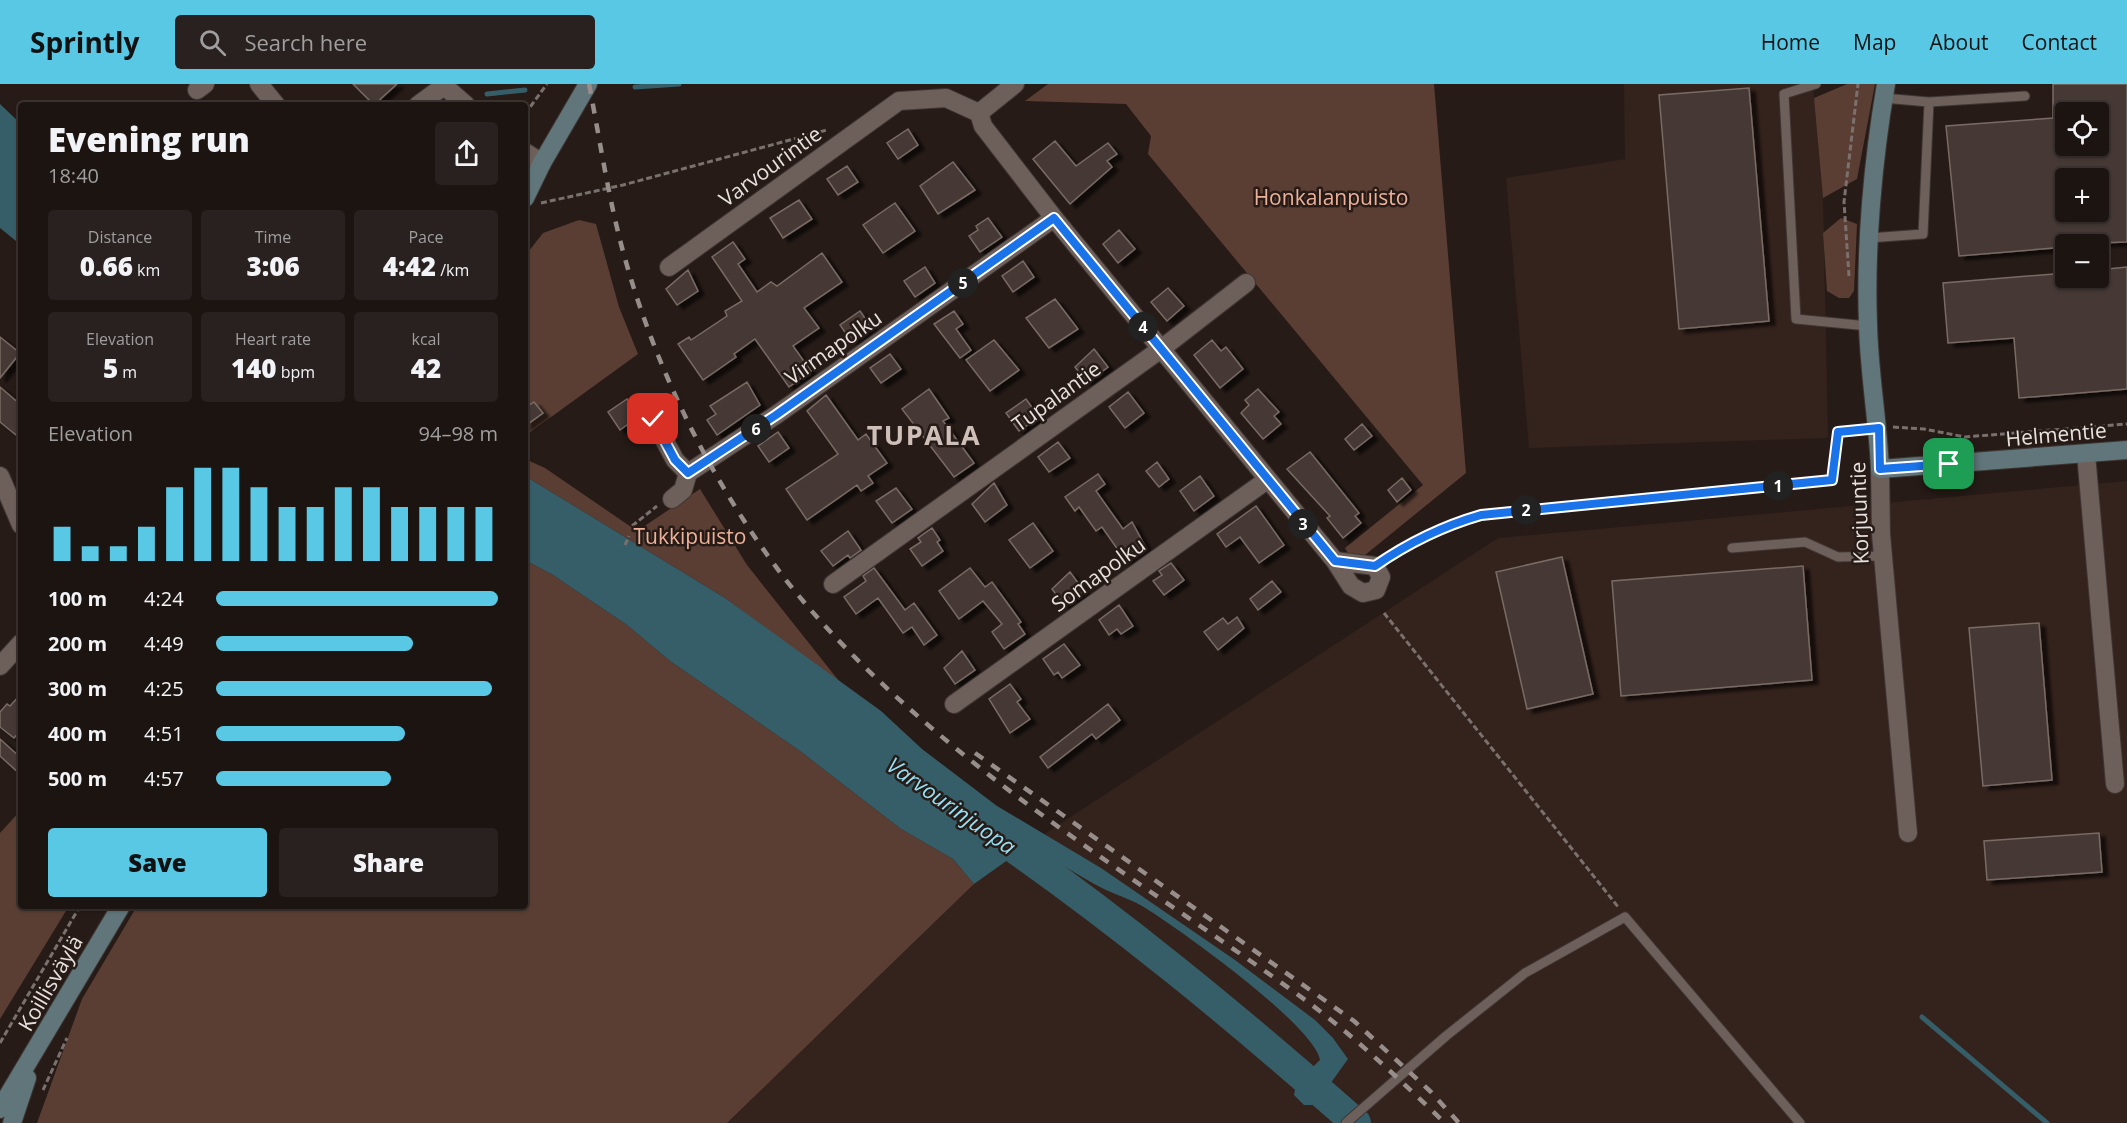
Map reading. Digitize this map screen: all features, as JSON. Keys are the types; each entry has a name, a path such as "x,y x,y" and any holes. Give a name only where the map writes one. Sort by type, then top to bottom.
{"street":[{"path":"259,84 274,102"},
{"path":"528,191 588,84"},
{"path":"1015,84 979,113 983,126 1054,218 1335,561 1351,586 1363,593 1376,590 1381,578 1375,566 1335,561"},
{"path":"422,102 443,85 463,102"},
{"name":"Korjuuntie","path":"1885,91 1869,238 1868,326 1879,428 1883,556 1908,834"},
{"name":"Varvourintie","path":"669,267 898,101 946,98 979,113"},
{"path":"528,154 542,163"},
{"name":"Virmapolku","path":"688,473 776,415 1054,218"},
{"name":"Tupalantie","path":"833,584 1161,349 1245,283"},
{"path":"653,419 675,460 688,473 683,490 672,499"},
{"name":"Helmentie","path":"1880,469 2127,450"},
{"path":"2086,454 2115,784"},
{"path":"0,476 18,518"},
{"name":"Somapolku","path":"954,704 1267,480"},
{"path":"0,666 18,646"},
{"name":"Koillisväylä","path":"0,1109 119,909"},
{"name":"Koillisväylä","path":"12,1123 37,1050"}],"lane":[{"path":"1816,84 1784,94 1796,319 1868,326"},
{"path":"1885,91 1929,102 2025,96"},
{"path":"1869,238 1923,234 1929,102"},
{"path":"1732,548 1804,542 1838,557 1883,556"},
{"path":"1346,1123 1390,1083 1525,974 1626,917 1800,1123"}],"path":[{"path":"528,110 547,84"},
{"path":"528,198 542,204 563,200 832,129"},
{"path":"1375,566 1399,549 1454,522 1481,515 1832,480 1838,432 1902,427 1965,437 2127,424"},
{"path":"632,526 660,504 672,499"},
{"path":"625,545 629,536"},
{"path":"1384,613 1626,917"},
{"path":"0,1043 78,909"},
{"path":"40,1099 68,1038"}],"shaded area":[{"path":"1624,84 1813,84 1823,198 1828,438 1529,448 1506,178 1625,159"},
{"path":"2127,481 2127,1123 727,1123 974,884 1043,835 1498,538"}],"green space":[{"name":"Honkalanpuisto","path":"1048,84 1434,84 1466,473 1354,564 1345,548 1423,485 1148,154 1151,136 1126,104 1025,101"},
{"path":"1847,84 1875,84 1857,179 1823,198 1814,98"},
{"path":"1841,218 1857,224 1854,291 1849,298 1839,298 1827,291 1823,233"},
{"path":"579,220 596,224 619,307 638,354 528,434 528,252 543,233"},
{"name":"Tukkipuisto","path":"528,460 545,468 637,531 700,489 747,565 843,686 725,598 528,478"},
{"path":"528,562 553,575 627,625 670,661 800,751 901,829 953,859 974,884 727,1123 37,1123 82,999 135,909 528,909"},
{"path":"18,813 18,909 67,909 0,1019 0,833"}],"water":[{"path":"0,104 18,121 18,243 0,228"},
{"path":"528,478 725,598 881,711 922,749 997,806 1101,868 1235,960 1315,1020 1333,1038 1348,1059 1330,1084 1370,1123 1335,1123 1314,1105 1304,1105 1294,1095 1296,1083 1320,1060 1312,1044 1295,1024 1270,1001 1159,917 1094,884 1029,845 974,884 953,859 901,829 800,751 670,661 627,625 553,575 528,562"}],"building":[{"path":"353,84 397,84 377,102 371,102"},
{"path":"2053,84 2127,84 2127,242 2109,243 2109,234 2055,234 2055,248 1959,256 1946,126 2053,118"},
{"path":"1749,88 1769,321 1679,329 1659,95"},
{"path":"908,129 918,145 898,159 887,143"},
{"path":"1055,141 1076,166 1108,143 1117,154 1107,161 1112,167 1070,204 1033,159"},
{"path":"953,162 975,190 938,214 920,186"},
{"path":"847,166 858,182 838,195 827,179"},
{"path":"799,200 812,219 783,238 770,218"},
{"path":"895,203 915,231 883,253 863,225"},
{"path":"988,218 1002,237 980,252 969,236 978,230 976,226"},
{"path":"1119,230 1135,249 1118,263 1103,244"},
{"path":"733,242 745,259 738,264 757,292 771,282 777,286 822,253 842,282 804,308 819,328 793,346 811,371 789,387 755,339 734,354 736,357 703,380 678,344 689,337 691,340 727,316 725,311 742,301 712,257"},
{"path":"1023,261 1034,277 1013,292 1002,276"},
{"path":"925,267 935,283 915,297 904,281"},
{"path":"2127,267 2127,389 2019,398 2014,338 1948,343 1943,283 2055,274 2055,288 2109,288 2109,269"},
{"path":"688,270 698,291 677,305 666,289"},
{"path":"1168,288 1184,306 1167,321 1151,302"},
{"path":"1055,299 1078,329 1049,348 1026,318"},
{"path":"860,311 871,327 851,341 840,325"},
{"path":"954,311 963,324 956,329 971,350 960,358 934,324"},
{"path":"0,337 18,351 18,356 0,378"},
{"path":"994,340 1019,370 990,391 966,360"},
{"path":"1212,340 1221,351 1226,347 1243,369 1220,388 1194,355"},
{"path":"1094,349 1108,367 1087,383 1075,367"},
{"path":"890,354 901,369 881,383 870,368"},
{"path":"747,382 760,405 717,435 707,420 716,414 710,406"},
{"path":"0,387 18,402 18,437 0,422"},
{"path":"929,389 949,418 943,421 974,463 954,477 902,409"},
{"path":"1258,389 1279,412 1274,416 1281,424 1263,439 1241,413 1249,405 1245,400"},
{"path":"1128,392 1144,413 1125,428 1109,407"},
{"path":"826,395 858,440 866,434 887,463 868,476 873,483 861,491 857,485 807,520 786,489 838,454 807,411"},
{"path":"627,399 639,416 620,430 608,412"},
{"path":"1026,399 1039,417 1019,431 1006,413"},
{"path":"534,402 543,413 528,424 528,406"},
{"path":"1362,424 1372,436 1354,450 1345,439"},
{"path":"778,432 789,448 769,462 758,446"},
{"path":"1058,442 1070,458 1049,472 1038,457"},
{"path":"1310,452 1359,513 1355,516 1361,523 1343,538 1327,518 1330,516 1287,469"},
{"path":"1157,462 1169,479 1159,487 1146,471"},
{"path":"1098,474 1105,484 1096,491 1123,529 1132,522 1145,546 1125,560 1102,527 1096,531 1079,507 1075,511 1065,497"},
{"path":"1200,476 1214,496 1194,511 1180,491"},
{"path":"1402,478 1411,490 1397,502 1388,490"},
{"path":"994,483 1007,505 985,522 972,504"},
{"path":"896,488 912,509 892,523 876,501"},
{"path":"1256,506 1284,545 1259,563 1240,537 1226,547 1217,534"},
{"path":"1033,523 1053,551 1030,568 1009,540"},
{"path":"932,528 940,540 937,542 943,551 922,566 910,549 921,542 918,538"},
{"path":"848,531 861,550 850,558 848,555 833,566 821,551"},
{"path":"1562,557 1593,694 1527,709 1496,572"},
{"path":"1171,563 1184,580 1164,595 1153,581 1162,575 1159,571"},
{"path":"1803,566 1812,680 1621,696 1612,581"},
{"path":"874,568 905,610 914,603 937,635 924,645 912,627 903,633 878,598 856,614 844,597 866,581 863,576"},
{"path":"970,568 985,587 992,582 1021,622 1018,624 1025,634 1004,649 992,632 1002,624 983,601 959,619 939,591"},
{"path":"1070,572 1084,591 1064,605 1052,589"},
{"path":"1272,581 1281,592 1258,610 1250,599"},
{"path":"1119,605 1133,626 1121,634 1117,629 1109,635 1099,620"},
{"path":"1237,617 1244,628 1218,650 1204,632 1223,618 1228,624"},
{"path":"2039,623 2052,780 1983,786 1969,628"},
{"path":"1064,644 1080,665 1062,678 1058,672 1054,675 1043,659"},
{"path":"962,651 975,670 955,684 944,668"},
{"path":"1010,684 1021,699 1017,702 1030,719 1010,733 989,699"},
{"path":"18,697 18,733 14,738 0,727 0,712 7,704 10,706"},
{"path":"1108,704 1120,720 1096,739 1092,734 1048,768 1040,757"},
{"path":"0,739 18,755 18,772 0,756"},
{"path":"2099,833 2102,872 1987,880 1984,841"}],"waterway":[{"path":"635,87 679,84"},
{"path":"487,94 525,90"},
{"name":"Varvourinjuopa","path":"985,828 1129,933 1266,1045 1356,1123"},
{"path":"1922,1017 2047,1123"}],"railway":[{"path":"589,84 622,246 641,310 656,350 673,390 712,467 734,505 782,575 844,646 879,681 953,746 1029,806 1317,1009 1373,1056 1445,1123"},
{"path":"975,753 1354,1021 1431,1092 1459,1123"}],"district":[{"name":"TUPALA","path":"924,434"}],"route":[{"path":"653,419 675,460 688,473 776,415 1054,218 1335,561 1375,566 1399,549 1454,522 1481,515 1832,480 1836,470 1838,432 1879,428 1880,469 1949,464"}]}
